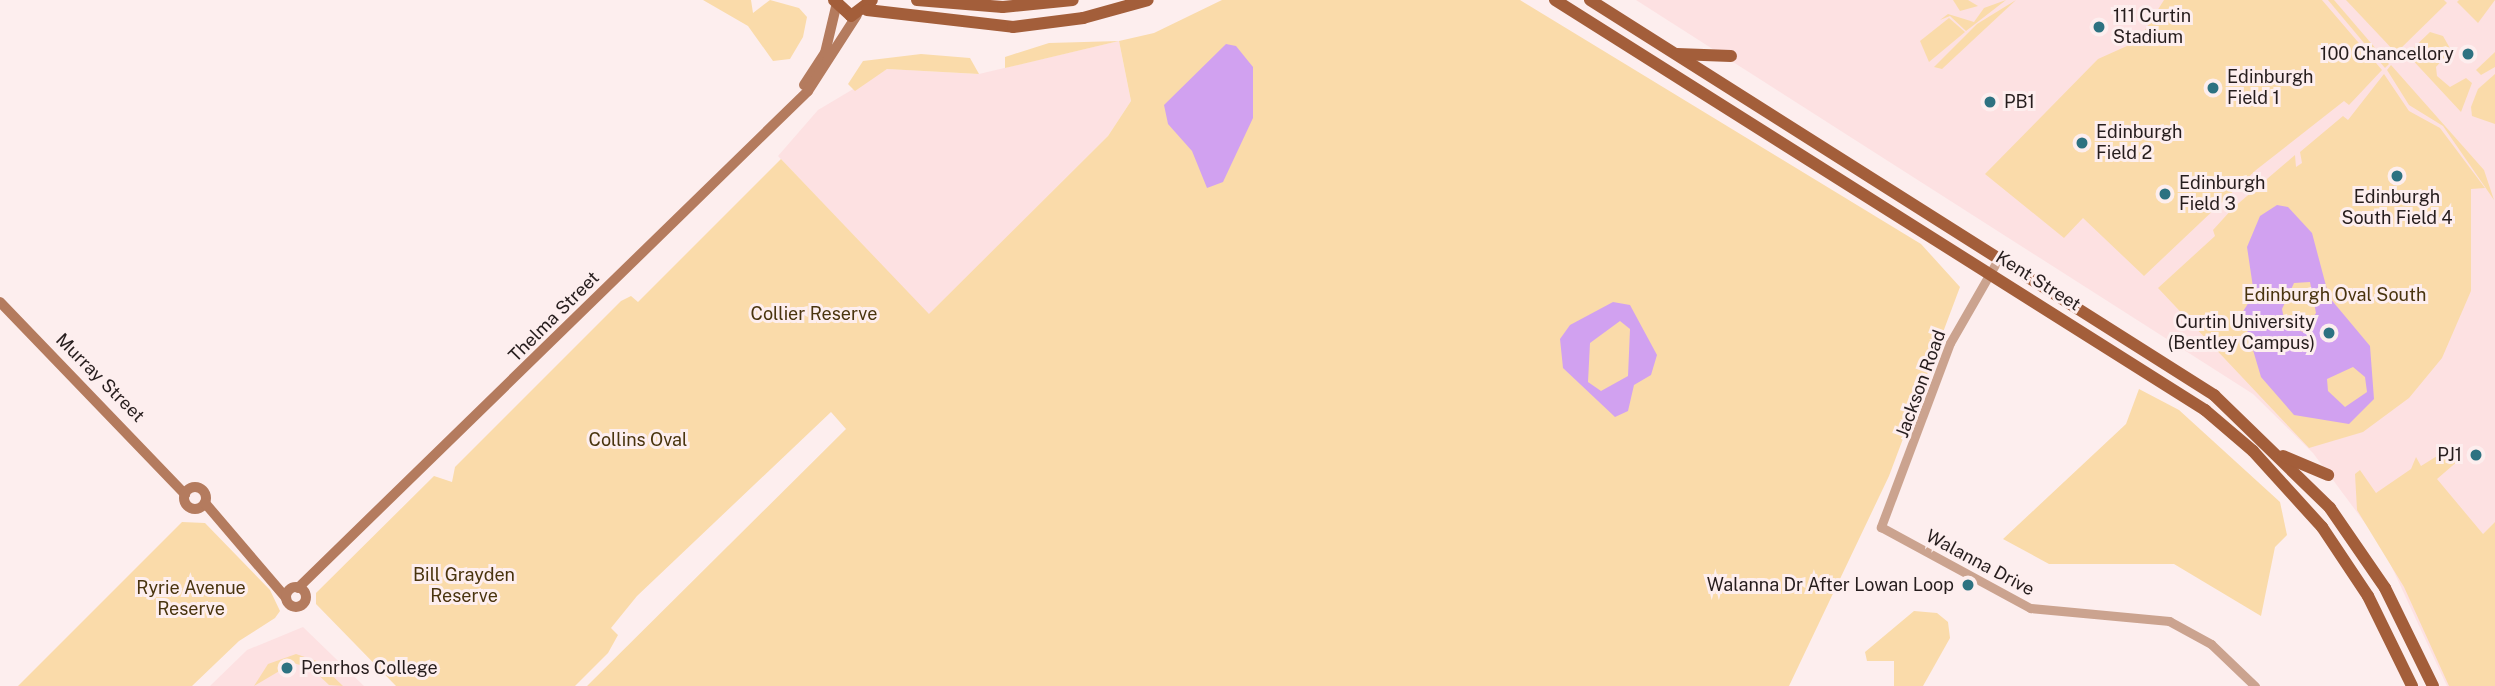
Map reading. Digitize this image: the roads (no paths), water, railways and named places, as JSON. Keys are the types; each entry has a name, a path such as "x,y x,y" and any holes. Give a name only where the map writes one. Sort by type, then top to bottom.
{"main road":[{"path":"917,0 1003,7 1073,0"},
{"path":"833,3 1013,27 1083,18 1148,0"},
{"name":"Kent Street","path":"1555,0 2172,386 2253,451 2337,548 2412,686"},
{"name":"Kent Street","path":"1590,0 2182,370 2282,456 2371,565 2433,686"},
{"name":"Thelma Street","path":"795,102 825,53 833,3"},
{"name":"Thelma Street","path":"286,598 300,591 337,556 795,102 865,8"},
{"path":"1676,54 1731,56"},
{"name":"Murray Street","path":"0,302 175,478 185,494 186,505 202,506"},
{"path":"2282,456 2328,475"},
{"name":"Murray Street","path":"175,478 195,487"},
{"path":"185,494 195,487 205,494 202,506 266,570 286,598 297,607 300,591 266,570"}],"street":[{"name":"Jackson Road","path":"1881,527 1950,343 2000,256"},
{"name":"Walanna Drive","path":"1881,527 2018,604 2056,614 2162,619 2228,659 2255,686"}],"place":[{"name":"111 Curtin Stadium","path":"2099,27"},
{"name":"100 Chancellory","path":"2468,54"},
{"name":"Edinburgh Field 1","path":"2213,88"},
{"name":"PB1","path":"1990,102"},
{"name":"Edinburgh Field 2","path":"2082,143"},
{"name":"Edinburgh South Field 4","path":"2397,176"},
{"name":"Edinburgh Field 3","path":"2165,194"},
{"name":"Curtin University (Bentley Campus)","path":"2329,333"},
{"name":"PJ1","path":"2476,455"},
{"name":"Walanna Dr After Lowan Loop","path":"1968,585"},
{"name":"Penrhos College","path":"287,668"}],"park label":[{"name":"Edinburgh Oval South","path":"2335,295"},
{"name":"Collier Reserve","path":"814,314"},
{"name":"Collins Oval","path":"638,440"},
{"name":"Bill Grayden Reserve","path":"464,586"},
{"name":"Ryrie Avenue Reserve","path":"191,599"}]}
